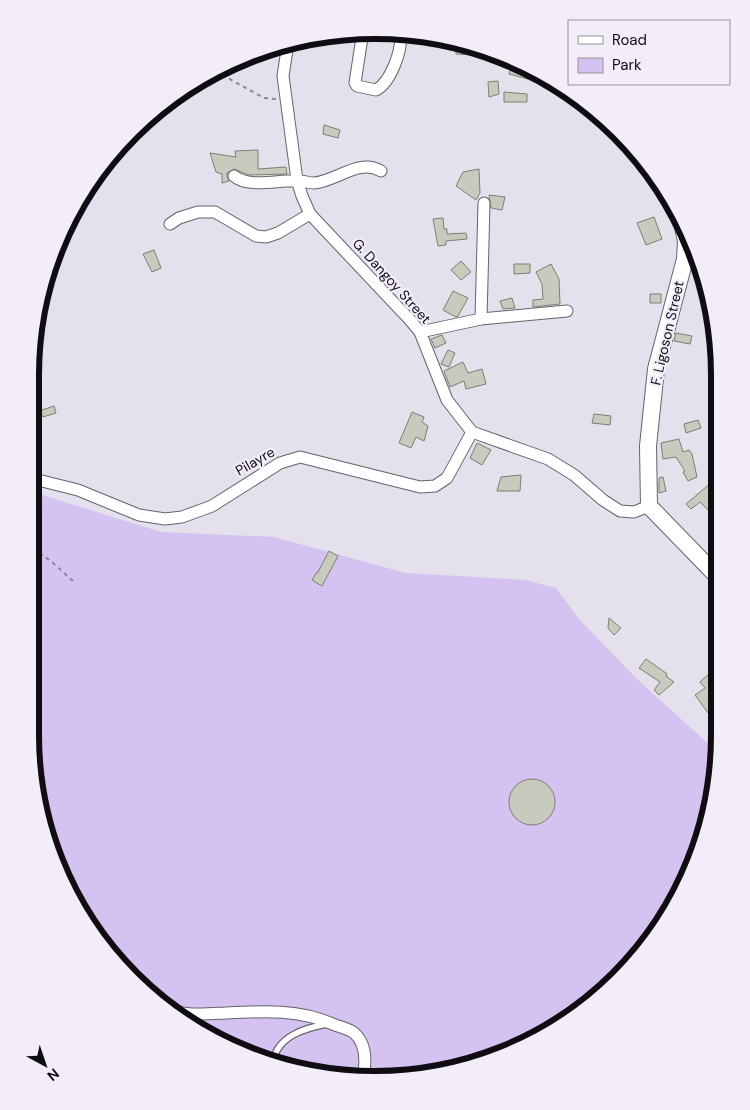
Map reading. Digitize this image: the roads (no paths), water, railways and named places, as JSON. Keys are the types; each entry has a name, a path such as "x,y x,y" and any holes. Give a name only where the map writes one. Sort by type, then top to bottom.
{"street":[{"path":"362,39 355,83 357,86 376,90 382,87 396,62 402,40"},
{"name":"G. Dangoy Street","path":"287,50 283,76 297,180 310,214 420,332 446,400 472,432"},
{"path":"234,176 238,180 256,182 297,180 314,183 358,168 373,166 381,171"},
{"path":"481,320 484,203"},
{"path":"170,224 179,218 198,212 215,212 256,236 266,237 278,233 310,214"},
{"name":"F. Ligoson Street","path":"649,506 648,446 656,368 685,259 686,245"},
{"path":"420,332 481,320 568,311"},
{"path":"472,432 548,459 574,475 603,500 620,511 634,512 649,506 711,570"},
{"name":"Pilayre","path":"39,480 78,490 139,515 165,519 182,518 212,506 280,463 300,457 420,486 434,486 447,478 472,432"},
{"path":"185,1013 278,1011 309,1015 353,1032 364,1048 364,1071"}],"lane":[{"path":"274,1055 282,1044 291,1036 312,1027 331,1023"}]}
